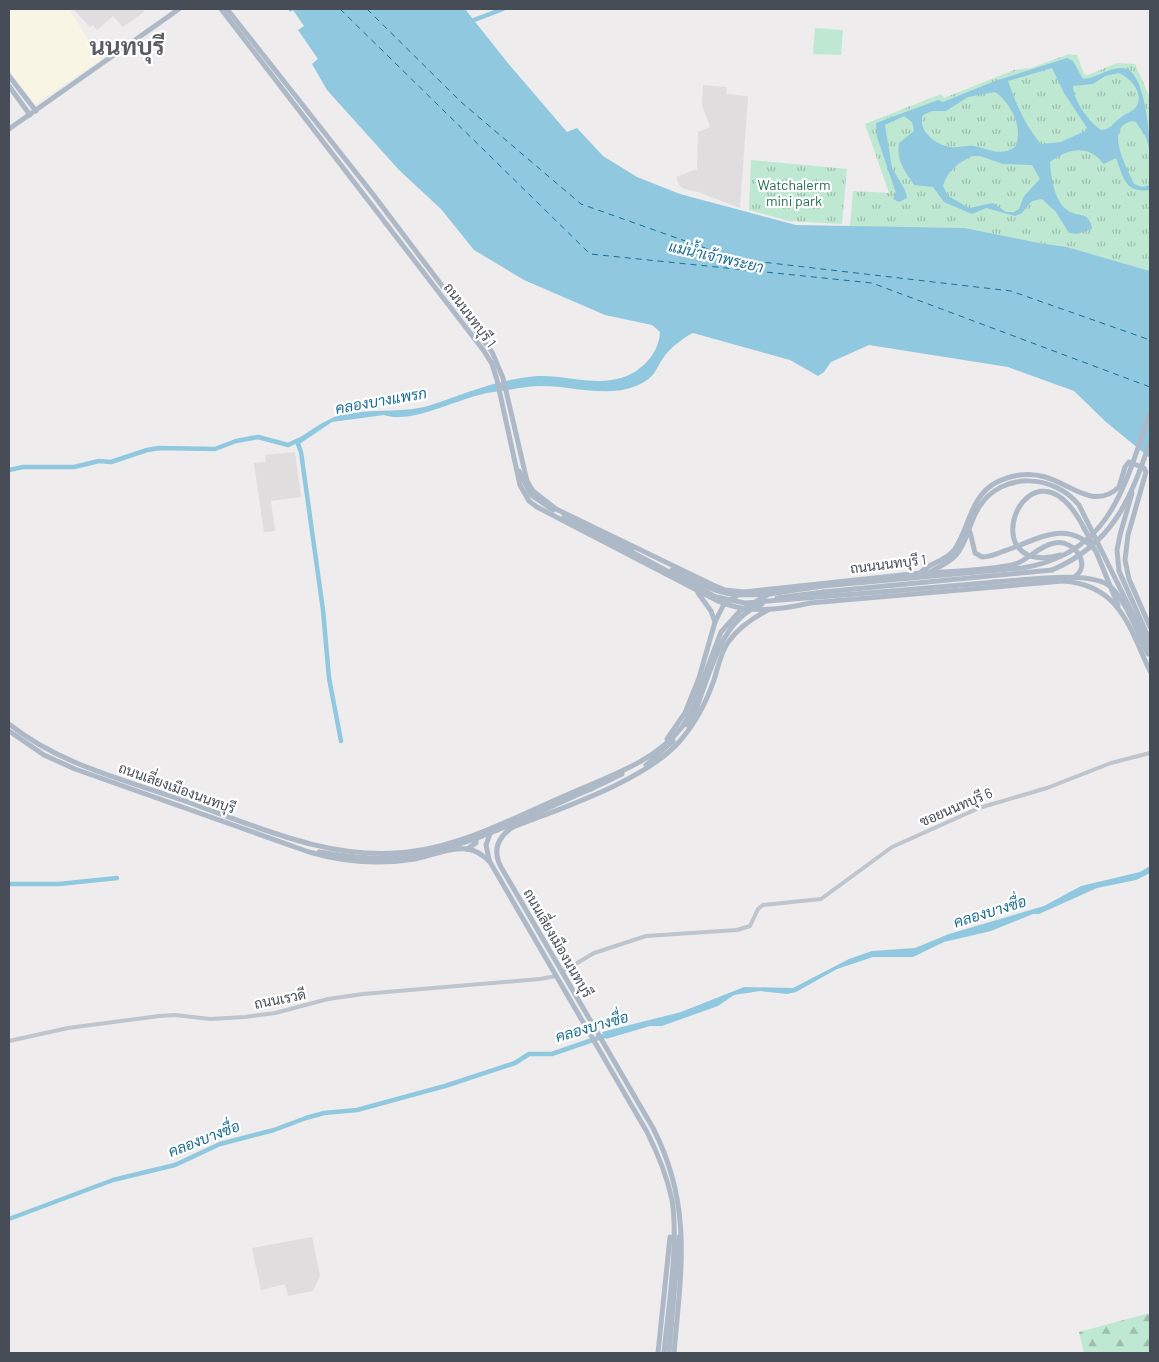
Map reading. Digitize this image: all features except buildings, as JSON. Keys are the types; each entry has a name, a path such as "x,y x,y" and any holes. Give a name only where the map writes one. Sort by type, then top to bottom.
{"main road":[{"path":"9,129 180,9"},
{"name":"ถนนนนทบุรี 1","path":"221,9 484,351 492,364 504,394 527,481 540,497 567,516 725,590 744,592 930,572 956,556 970,532 978,507 986,498 1005,485 1033,480 1043,481 1062,490 1079,504 1150,649"},
{"name":"ถนนนนทบุรี 1","path":"227,9 492,352 503,378 504,394 520,485 529,500 537,507 694,589 728,603 769,610 810,602 1063,580 1084,583 1106,594 1120,608 1150,671"},
{"path":"9,76 36,111"},
{"path":"9,86 30,115"},
{"name":"ถนนเลี่ยงเมืองนนทบุรี","path":"636,773 686,727 696,710 702,686 721,632 740,612 770,594 823,586 1022,568 1048,563 1068,553 1099,528 1111,513 1127,478 1150,412"},
{"path":"1150,442 1120,535 1118,560 1119,571 1150,641"},
{"path":"515,461 531,495 540,503 717,592 744,596 770,594"},
{"path":"921,572 954,550 974,504 994,484 1011,476 1032,474 1052,479 1081,494 1099,496 1119,488 1125,467 1129,462 1144,468 1146,472 1128,535 1125,567 1150,627"},
{"path":"1068,553 1044,558 1032,557 1023,551 1012,529 1016,510 1024,500 1045,492 1055,494 1070,504 1096,551 1120,608"},
{"path":"567,516 716,597 745,603 789,601 1023,579 1052,570 1081,555 1107,532 1132,493"},
{"path":"970,532 972,547 975,553 982,557 1054,534 1068,532 1089,543 1096,551"},
{"path":"930,572 1014,564 1031,556 1045,545 1057,542 1069,545 1077,551 1083,564 1077,576 1063,580"},
{"name":"ถนนเลี่ยงเมืองนนทบุรี","path":"9,724 39,746 80,765 315,846 350,852 398,853 420,850 465,837 617,773 660,747 683,726 718,650 733,625 754,607 774,599 1052,570"},
{"path":"993,582 1080,577 1109,586 1121,600 1149,657"},
{"name":"ถนนนนทบุรี 1","path":"700,579 724,594 728,603"},
{"path":"808,585 803,588 801,594 810,602"},
{"path":"694,589 711,611 714,626 724,625 729,627 731,632 728,642"},
{"path":"733,636 740,623 728,603 744,592"},
{"name":"ถนนเลี่ยงเมืองนนทบุรี","path":"660,747 685,713 714,626 728,603"},
{"name":"ถนนเลี่ยงเมืองนนทบุรี","path":"681,1222 676,1186 662,1147 606,1046 498,861 497,845 502,836 513,826 636,773 672,750 690,728 708,696 728,642 756,616 769,610"},
{"name":"ถนนเลี่ยงเมืองนนทบุรี","path":"9,731 44,755 75,769 298,848 338,859 382,862 403,861 467,849 479,853 490,862"},
{"path":"298,848 369,858 422,854 458,844 591,789 612,780 659,753"},
{"path":"487,840 493,826"},
{"path":"465,837 476,840 474,846 467,849"},
{"path":"487,840 494,838 497,845"},
{"name":"ถนนเลี่ยงเมืองนนทบุรี","path":"487,840 486,852 490,862 656,1149 670,1195 672,1224"},
{"path":"664,1353 674,1262 681,1222"},
{"path":"674,1353 682,1245 681,1222"},
{"path":"669,1353 674,1262 672,1224"},
{"path":"658,1353 672,1224"}],"street":[{"name":"ซอยนนทบุรี 6","path":"562,972 594,953 646,936 737,930 753,924 758,910 764,905 814,901 825,897 892,847 979,808 1047,788 1111,763 1150,753"},
{"name":"ถนนเรวดี","path":"9,1041 68,1028 147,1017 175,1015 210,1019 245,1017 275,1013 328,999 363,994 540,979 556,976"}],"shaded area":[{"path":"9,9 69,9 101,60 37,103 33,102 9,70"},
{"path":"73,9 142,9 144,12 123,27 113,16 97,30 93,25 90,27"},
{"path":"703,85 727,87 726,94 748,96 740,208 698,192 684,189 679,185 676,177 697,169 698,132 710,127 702,105"},
{"path":"295,452 301,497 271,501 275,531 264,532 254,463 266,462 265,455"},
{"path":"312,1237 320,1276 313,1291 288,1296 285,1284 261,1290 252,1248"}],"green space":[{"path":"815,28 843,30 841,55 813,54"},
{"path":"1069,54 1077,55 1084,74 1088,75 1117,63 1135,64 1150,98 1150,271 1067,247 965,228 850,227 853,191 889,193 865,124 941,94 944,98 1014,70 1031,68"},
{"name":"Watchalerm mini park","path":"751,160 847,169 842,224 789,221 749,210"},
{"path":"1150,1313 1150,1353 1084,1353 1079,1332"}],"water":[{"name":"แม่น้ำเจ้าพระยา","path":"288,9 465,9 507,62 567,132 577,128 603,156 637,177 680,194 796,225 965,228 1067,247 1150,271 1150,458 1106,422 1074,391 1008,367 869,345 831,362 824,372 818,376 790,360 693,333 669,351 652,376 636,386 613,391 589,391 542,386 494,392 409,416 396,417 384,415 332,422 298,445 294,441 339,415 404,410 428,406 509,380 538,376 590,381 621,378 642,367 648,361 656,348 660,332 652,325 605,315 524,280 474,250 441,209 399,170 327,90 312,64 318,59 298,30 304,26 293,10 290,12"},
{"path":"1067,58 1073,61 1083,79 1118,68 1130,71 1136,79 1145,104 1150,152 1146,137 1136,122 1132,121 1123,125 1119,131 1118,140 1134,184 1142,187 1150,185 1150,190 1130,187 1116,158 1104,164 1091,153 1078,150 1057,157 1050,162 1052,181 1062,205 1070,212 1088,219 1092,229 1077,234 1069,233 1056,212 1042,199 1032,201 1022,213 1015,216 986,208 972,214 944,202 933,187 914,185 902,166 898,149 899,143 914,131 912,122 904,116 885,125 892,168 905,190 907,198 899,202 893,199 896,193 877,137 876,123 938,100 943,102 995,81","holes":["1052,68 1064,93 1087,128 1085,131 1061,142 1041,144 1021,114 1008,81","1119,73 1128,78 1139,96 1136,107 1133,110 1109,128 1101,130 1082,110 1073,86 1093,84 1105,76","995,92 1001,97 1011,109 1017,124 1018,132 1015,147 1000,152 974,146 950,147 939,143 925,132 922,121 923,115 932,111 946,111 968,97","972,156 980,156 1003,164 1032,165 1040,179 1024,196 1019,209 1014,212 1006,212 993,203 969,208 948,196 943,186 950,172"]},
{"path":"1150,866 1150,873 1136,880 1097,888 1039,914 1033,914 991,931 944,942 913,957 873,957 837,969 796,992 787,994 760,991 734,995 718,1006 662,1026 650,1026 606,1039 602,1032 681,1012 744,987 793,988 849,959 872,951 915,948 949,934 1044,906 1081,886 1140,872"}],"waterway":[{"path":"474,20 503,9"},
{"name":"คลองบางแพรก","path":"9,470 23,467 74,467 99,461 111,462 159,448 215,449 236,441 258,437 288,445 299,440"},
{"path":"297,441 301,452 323,610 329,678 341,741"},
{"path":"9,884 59,884 117,878"},
{"name":"คลองบางซื่อ","path":"9,1219 113,1180 175,1165 220,1144 274,1130 324,1113 357,1110 445,1086 515,1063 529,1054 552,1054 604,1036"}],"ferry route":[{"path":"340,9 590,254 872,283 1150,387"},
{"path":"367,9 461,102 581,204 736,259 1011,291 1150,340"}],"district":[{"name":"นนทบุรี","path":"127,47"}]}
